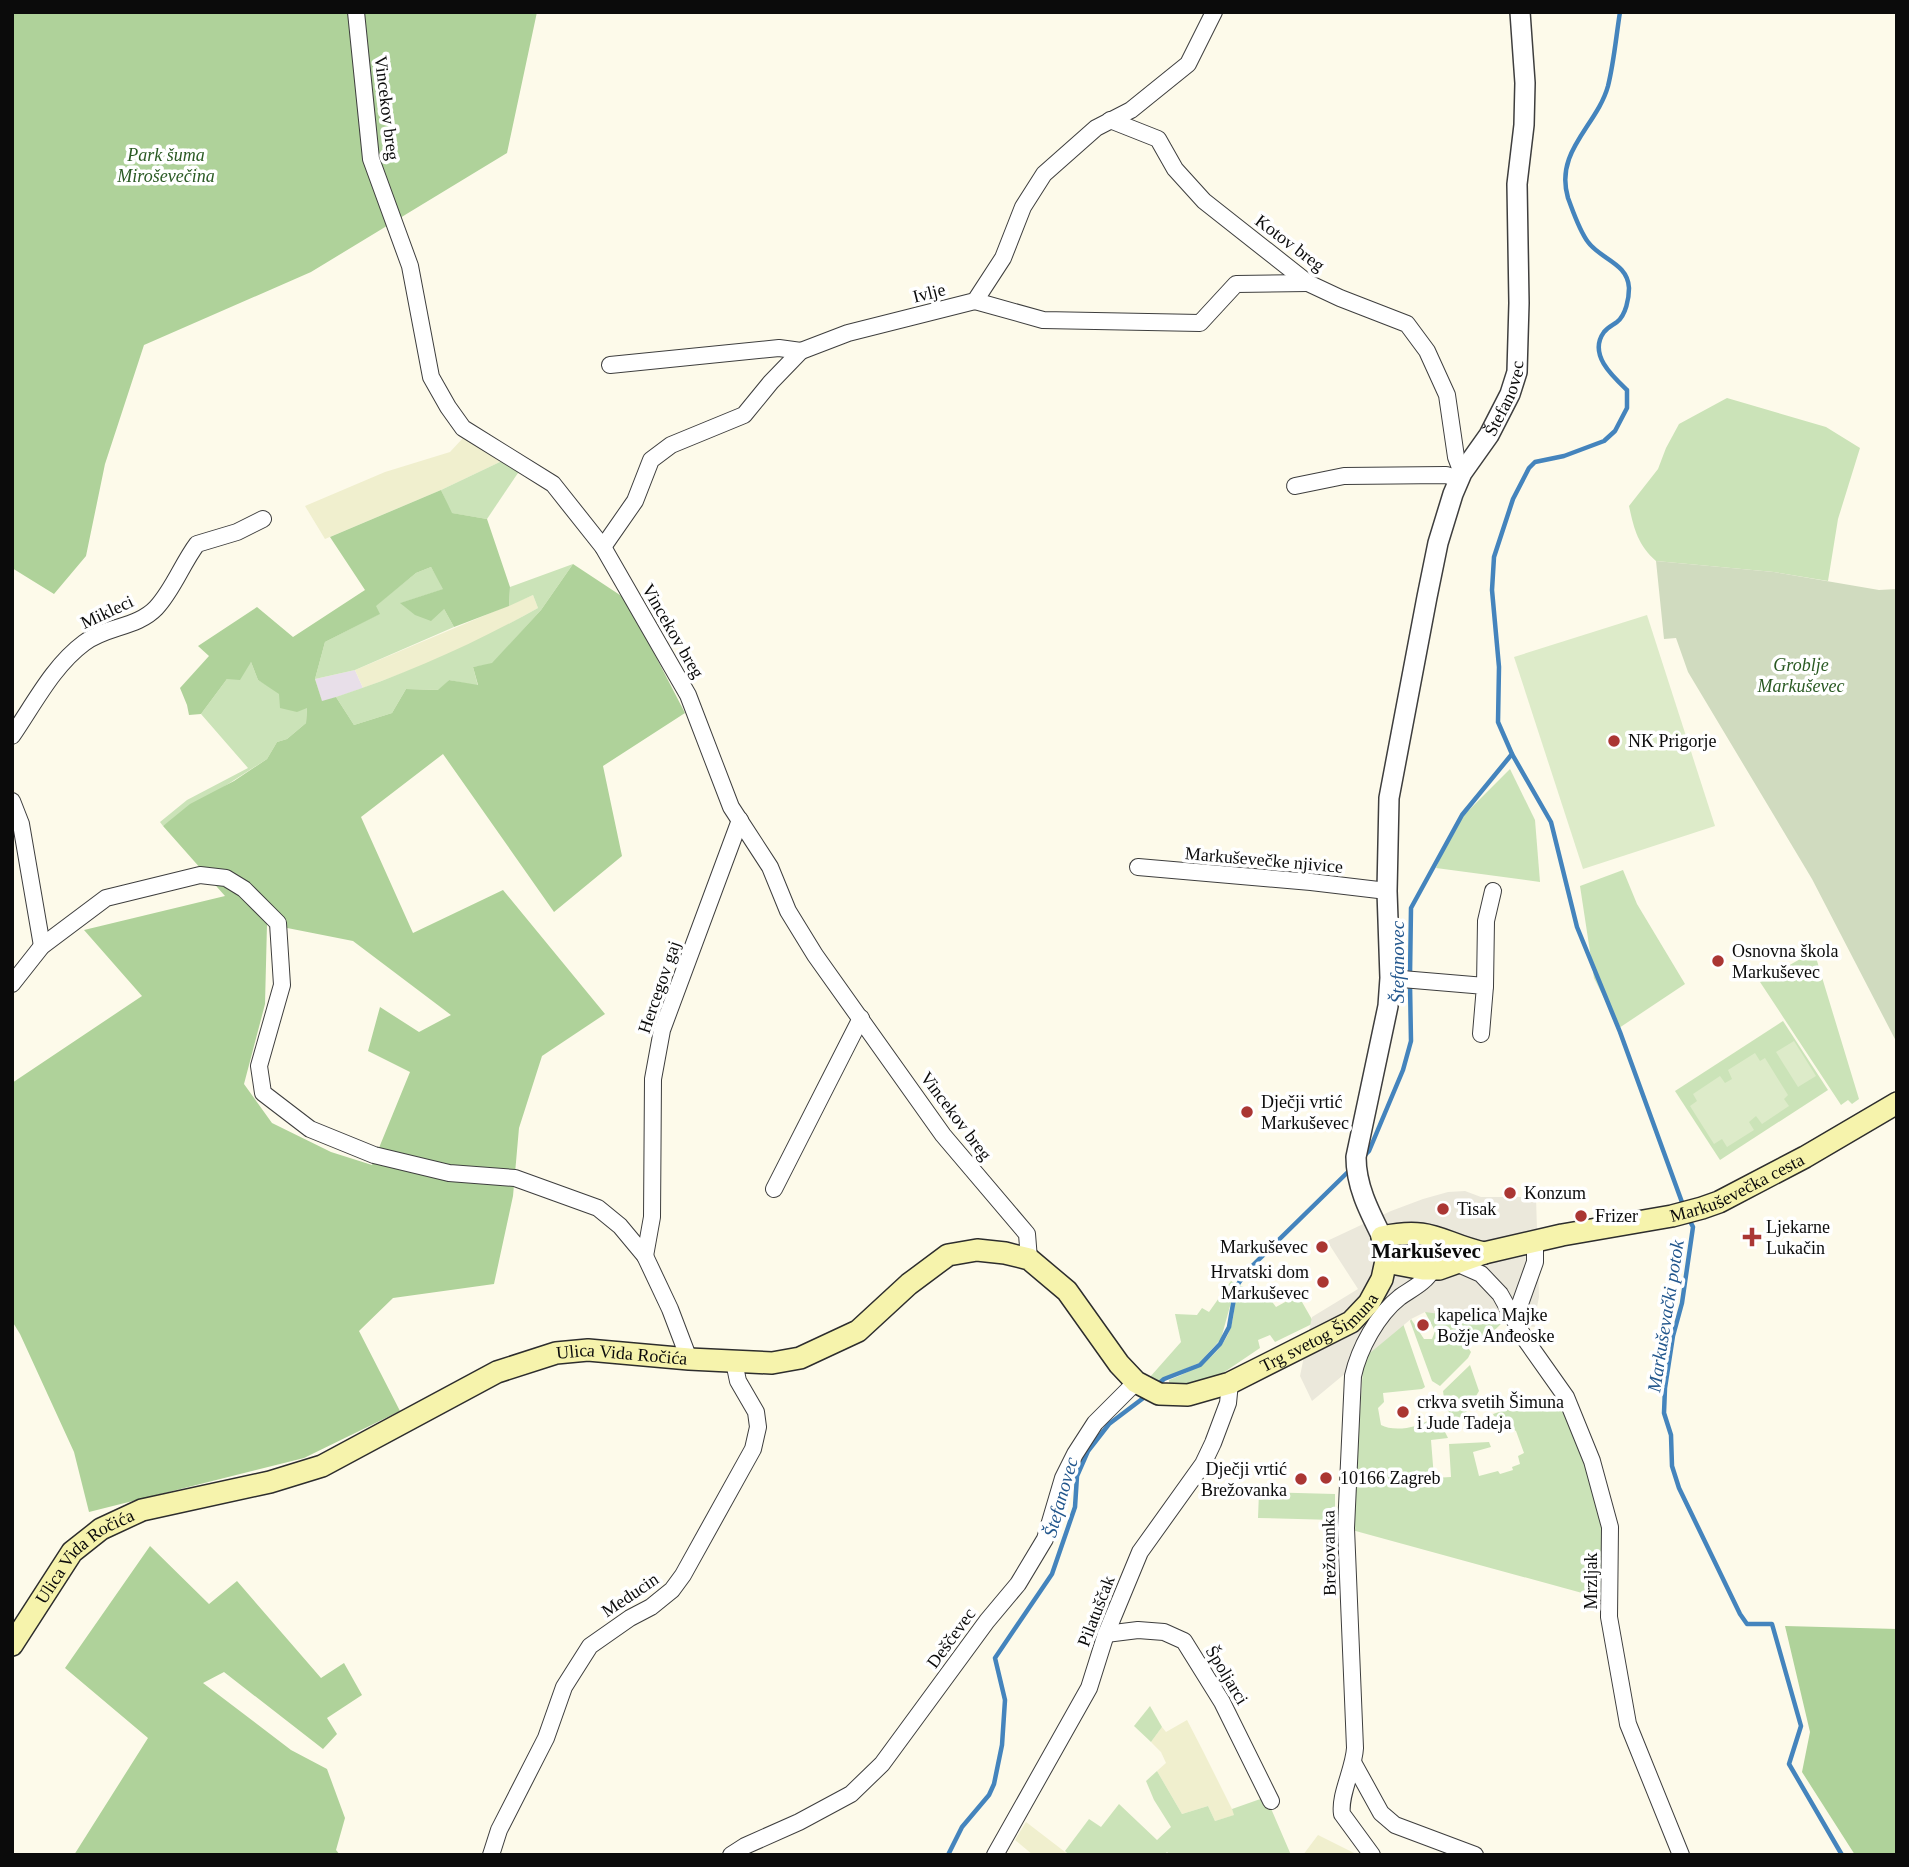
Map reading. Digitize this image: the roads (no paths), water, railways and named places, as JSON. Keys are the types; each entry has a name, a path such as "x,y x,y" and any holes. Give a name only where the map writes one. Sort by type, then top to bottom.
{"main road":[{"name":"Markuševečka cesta","path":"1535,1242 1688,1212 1719,1202 1805,1157 1897,1103"},
{"path":"1382,1237 1412,1232 1445,1239 1484,1253"},
{"name":"Trg svetog Šimuna","path":"1230,1383 1351,1322 1377,1292 1386,1262 1387,1250 1382,1237"},
{"path":"1445,1239 1449,1254 1445,1267"},
{"path":"1386,1262 1445,1267 1484,1253 1535,1242"},
{"name":"Ulica Vida Ročića","path":"12,1645 72,1552 101,1529 142,1510 270,1482 322,1466 498,1372 556,1353 588,1350 772,1363 800,1358 858,1331 909,1284 948,1255 977,1250 1029,1259 1067,1291 1119,1364 1147,1388"},
{"path":"1147,1388 1188,1395 1230,1383"}],"street":[{"name":"Vincekov breg","path":"356,12 371,159 410,265 431,377 463,428 553,484 603,547 688,695 731,807 770,867 788,911 808,944 943,1135 1027,1234 1029,1259"},
{"path":"1214,12 1188,64 1131,110 1096,128 1044,174 1023,207 1003,258 975,301 1042,320 1200,323 1236,284 1308,283"},
{"name":"Štefanovec","path":"1382,1237 1368,1210 1358,1177 1356,1157 1395,979 1387,891 1389,797 1438,543 1461,476 1489,435 1510,394 1517,372 1517,184 1524,125 1525,83 1520,12"},
{"name":"Kotov breg","path":"1110,120 1158,139 1175,169 1204,201 1308,283 1407,324 1427,351 1447,394 1461,476"},
{"name":"Ivlje","path":"603,547 635,501 651,460 671,445 744,415 771,382 802,351 848,333 975,301"},
{"path":"610,365 779,348 802,351"},
{"path":"1294,486 1344,476 1461,476"},
{"name":"Mikleci","path":"12,736 56,671 85,642 110,629 138,622 156,607 197,544 237,532 263,519"},
{"path":"12,801 21,824 42,946"},
{"name":"Hercegov gaj","path":"645,1256 652,1217 653,1079 662,1030 740,820"},
{"name":"Markuševečke njivice","path":"1138,867 1387,891"},
{"path":"12,984 42,946 106,898 200,875 226,878 244,889 278,923 282,985 259,1066 263,1093 310,1129 374,1155 449,1173 515,1178 598,1208 620,1226 645,1256 670,1309 689,1359"},
{"path":"1481,1034 1486,921 1493,891"},
{"path":"1395,979 1485,986"},
{"path":"774,1189 861,1018"},
{"path":"1515,1318 1535,1262 1535,1242"},
{"name":"Mrzljak","path":"1445,1267 1472,1269 1489,1281 1500,1294 1525,1339 1566,1397 1592,1461 1611,1527 1609,1617 1628,1724 1681,1855"},
{"name":"Brežovanka","path":"1372,1855 1342,1814 1341,1806 1354,1764 1354,1676 1346,1528 1353,1376 1358,1358 1377,1324 1397,1299 1445,1267"},
{"name":"Meducin","path":"491,1855 499,1830 546,1738 564,1687 590,1646 651,1607 672,1590 753,1449 758,1427 756,1412 738,1381 734,1362"},
{"name":"Pilatuščak","path":"995,1855 1089,1688 1106,1634 1140,1552 1203,1464 1228,1403 1230,1383"},
{"name":"Deščevec","path":"731,1855 851,1794 882,1764 987,1621 1018,1584 1045,1539 1063,1478 1074,1454 1095,1423 1147,1388"},
{"name":"Špoljarci","path":"1106,1634 1139,1630 1164,1632 1184,1641 1222,1702 1271,1801"},
{"path":"1354,1764 1386,1819 1395,1825 1475,1855"}],"waterway":[{"name":"Štefanovec","path":"1410,975 1411,908 1462,815 1512,754 1498,722 1499,667 1492,590 1494,557 1513,499 1535,462 1564,456 1604,441 1615,431 1627,408 1627,390 1604,364 1599,348 1604,332 1617,322 1625,311 1629,292 1627,280 1619,267 1593,248 1585,237 1568,198 1565,181 1572,152 1603,100 1608,86 1620,12"},
{"name":"Markuševački potok","path":"1512,754 1551,822 1577,927 1620,1032 1683,1205"},
{"name":"Štefanovec","path":"1363,1157 1369,1151 1403,1070 1411,1041 1410,984"},
{"name":"Štefanovec","path":"1157,1385 1164,1379 1200,1365 1220,1344 1229,1327 1236,1287 1247,1271 1352,1168"},
{"name":"Markuševački potok","path":"1688,1217 1693,1227 1682,1303 1673,1336 1665,1388 1664,1413 1671,1435 1672,1466 1679,1488 1740,1614 1747,1624 1772,1624 1801,1726 1789,1764 1842,1855"},
{"name":"Štefanovec","path":"948,1855 962,1827 989,1795 994,1784 1002,1745 1005,1700 995,1658 1052,1574 1075,1507 1077,1476 1088,1451 1109,1424 1146,1396"}],"place":[{"name":"NK Prigorje","path":"1614,741"},
{"name":"Osnovna škola Markuševec","path":"1718,961"},
{"name":"Dječji vrtić Markuševec","path":"1247,1112"},
{"name":"Konzum","path":"1510,1193"},
{"name":"Tisak","path":"1443,1209"},
{"name":"Frizer","path":"1581,1216"},
{"name":"Ljekarne Lukačin","path":"1752,1237"},
{"name":"Markuševec","path":"1322,1247"},
{"name":"Hrvatski dom Markuševec","path":"1323,1282"},
{"name":"kapelica Majke Božje Anđeoske","path":"1423,1325"},
{"name":"crkva svetih Šimuna i Jude Tadeja","path":"1403,1412"},
{"name":"10166 Zagreb","path":"1326,1478"},
{"name":"Dječji vrtić Brežovanka","path":"1301,1479"}],"district":[{"name":"Markuševec","path":"1426,1251"}],"park label":[{"name":"Park šuma Miroševečina","path":"166,165"},
{"name":"Groblje Markuševec","path":"1801,675"}]}
